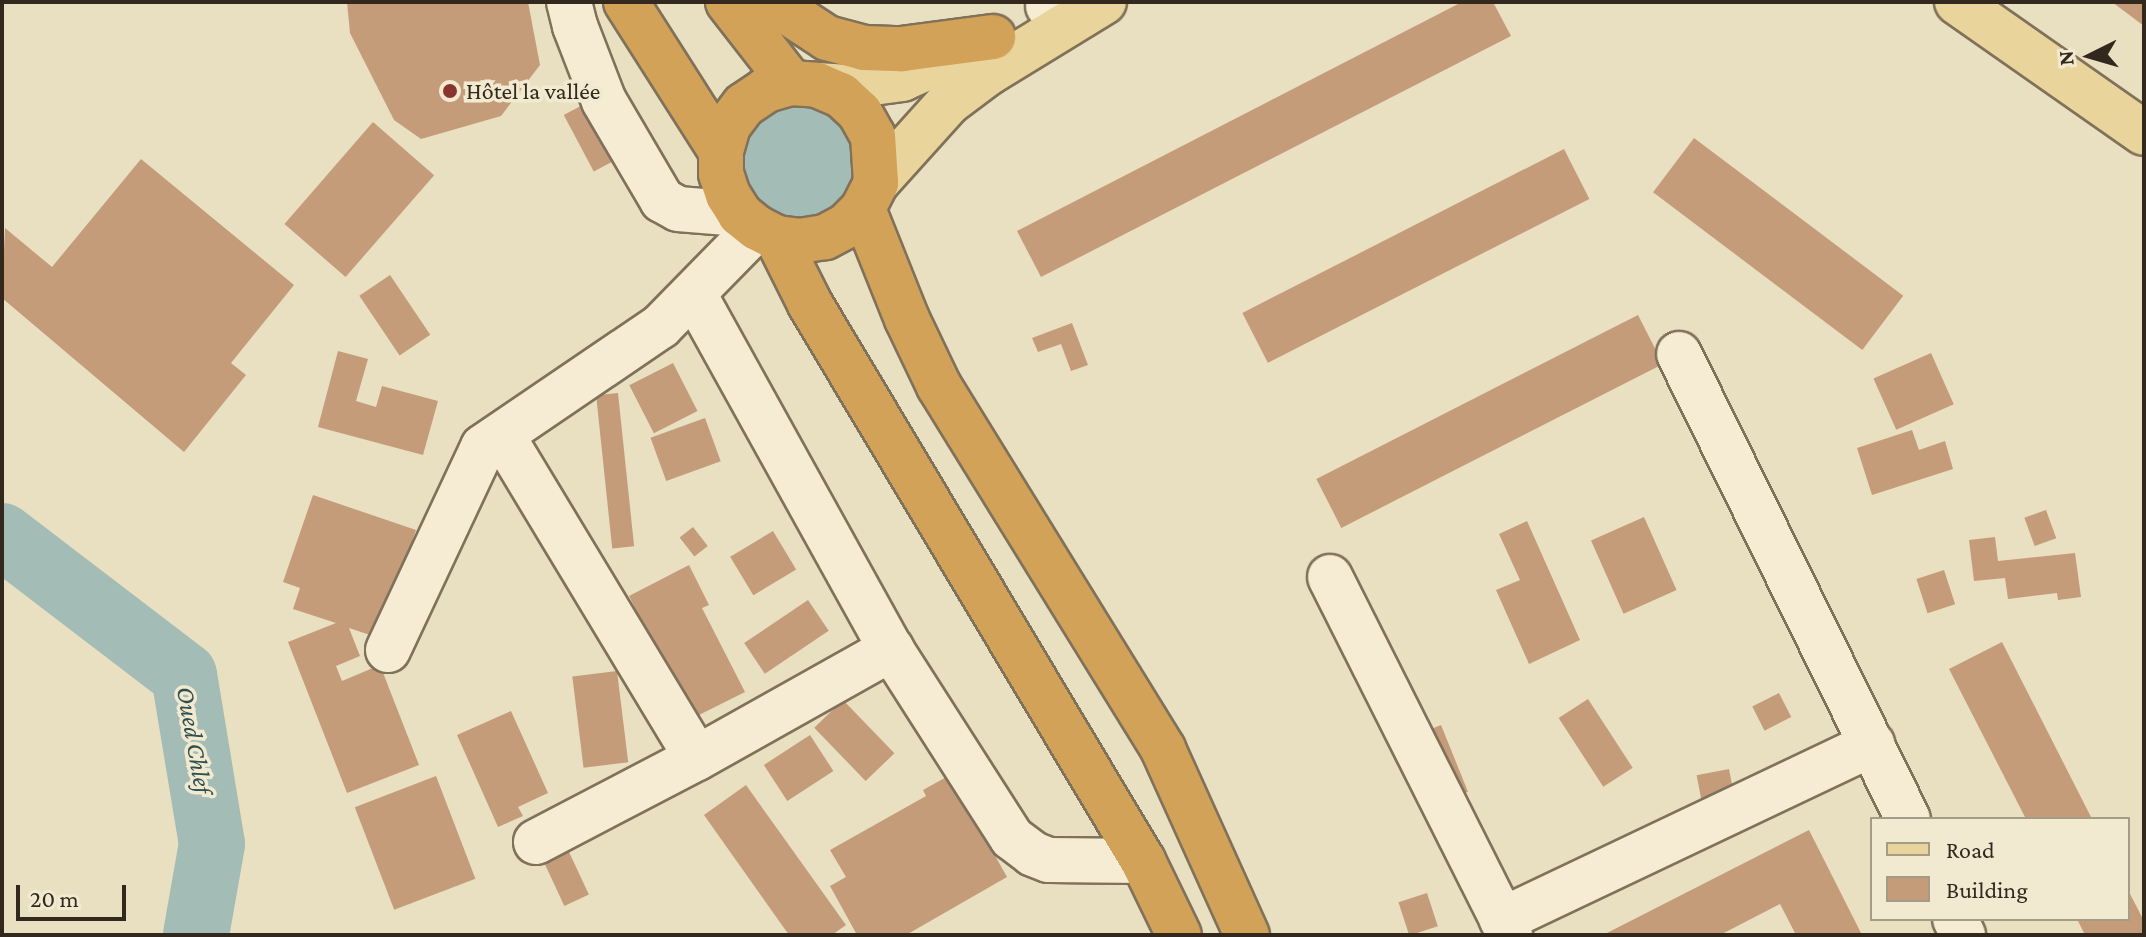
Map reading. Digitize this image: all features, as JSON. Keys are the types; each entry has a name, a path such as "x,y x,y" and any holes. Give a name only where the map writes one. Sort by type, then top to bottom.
{"highway":[{"path":"626,2 721,151 728,195 758,227 810,304 1143,861 1179,935"},
{"path":"728,2 804,84"},
{"path":"772,2 827,38 864,48 902,49 993,37"},
{"path":"721,151 728,126 744,105 766,90 804,84 841,95 860,113 873,136 878,161 870,196 846,226 825,237 801,241 758,227"},
{"path":"870,196 901,305 939,386 1163,749 1247,935"}],"main road":[{"path":"870,196 948,103 988,73 1104,2"},
{"path":"1957,2 2144,133"},
{"path":"2003,2 2144,102"},
{"path":"804,84 843,87 902,79 993,37 1051,3"}],"street":[{"path":"569,2 604,101 662,200 678,209 758,227"},
{"path":"388,650 483,447 661,326 758,227"},
{"path":"694,294 891,649 1012,838 1033,854 1049,860 1143,861"},
{"path":"1679,354 1907,817"},
{"path":"502,435 697,758"},
{"path":"1330,577 1506,928 1872,744"},
{"path":"536,842 697,758 891,649"}],"water":[{"path":"798,103 831,113 847,129 857,162 847,195 831,211 798,221 765,211 749,195 739,162 749,129 765,113"}],"building":[{"name":"Hôtel la vallée","path":"347,2 528,2 540,65 501,116 421,139 394,120 350,33"},
{"path":"1462,2 1493,2 1511,36 1041,277 1017,231"},
{"path":"2112,2 2144,2 2144,26"},
{"path":"592,100 622,157 594,172 564,115"},
{"path":"373,122 434,175 346,277 284,224"},
{"path":"1694,138 1903,296 1862,350 1653,192"},
{"path":"1564,149 1589,199 1268,363 1242,313"},
{"path":"141,159 294,285 231,363 246,375 184,452 2,298 5,228 52,267"},
{"path":"390,275 430,335 400,355 359,296"},
{"path":"1638,315 1663,364 1341,528 1316,479"},
{"path":"1072,323 1088,365 1071,371 1061,344 1038,352 1032,338"},
{"path":"338,351 368,359 356,401 376,407 382,386 438,401 423,455 318,427"},
{"path":"1931,353 1954,404 1896,430 1873,379"},
{"path":"673,363 698,411 654,433 629,385"},
{"path":"618,393 634,546 612,548 596,395"},
{"path":"705,418 721,461 666,481 650,438"},
{"path":"1912,430 1919,450 1945,441 1953,469 1872,495 1857,448"},
{"path":"313,495 416,530 379,638 349,628 360,656 336,666 342,681 380,665 419,765 347,793 288,642 336,623 293,609 300,588 283,582"},
{"path":"2046,510 2056,538 2035,546 2024,518"},
{"path":"1644,517 1677,590 1624,614 1591,541"},
{"path":"1527,521 1580,640 1529,664 1496,590 1520,580 1499,534"},
{"path":"693,527 708,546 694,556 680,537"},
{"path":"773,531 796,570 753,595 730,557"},
{"path":"1995,537 1998,561 2075,553 2081,597 2058,600 2057,593 2008,599 2005,578 1974,581 1969,540"},
{"path":"689,565 709,605 702,608 745,692 691,719 629,596"},
{"path":"1944,570 1955,604 1928,613 1916,579"},
{"path":"808,600 829,631 765,674 744,643"},
{"path":"2002,642 2091,817 2025,817 1949,669"},
{"path":"617,671 628,762 584,768 572,676"},
{"path":"1779,693 1791,717 1765,731 1752,707"},
{"path":"1588,699 1633,768 1603,787 1559,718"},
{"path":"843,700 894,753 866,781 814,728"},
{"path":"511,711 548,793 518,807 523,816 498,827 457,735"},
{"path":"1441,725 1468,792 1448,800 1421,733"},
{"path":"810,735 833,771 787,801 764,765"},
{"path":"1729,769 1736,804 1703,811 1697,775"},
{"path":"950,775 1007,877 906,935 857,935 830,886 846,877 830,850 926,796 923,790"},
{"path":"436,776 475,879 394,910 355,807"},
{"path":"746,785 846,925 832,935 789,935 704,815"},
{"path":"1809,830 1862,935 1796,935 1780,904 1720,935 1603,935"},
{"path":"569,852 589,895 564,906 545,863"},
{"path":"1427,893 1438,926 1409,935 1398,902"},
{"path":"2130,894 2144,921 2144,935 2085,935 2078,921 2130,921"}],"waterway":[{"name":"Oued Chlef","path":"2,536 184,675 212,844 196,935"}],"place":[{"name":"Hôtel la vallée","path":"450,91"}]}
